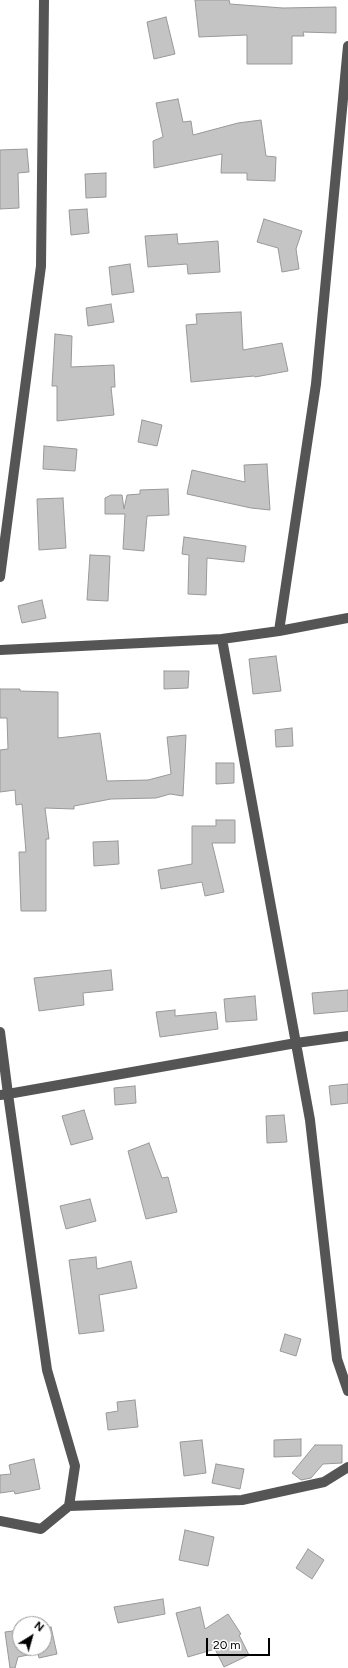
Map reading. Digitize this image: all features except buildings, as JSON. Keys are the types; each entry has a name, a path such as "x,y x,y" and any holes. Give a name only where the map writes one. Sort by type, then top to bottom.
{"street":[{"path":"0,578 41,266 44,0"},
{"path":"279,631 316,384 348,46"},
{"path":"0,650 222,639 279,631 348,618"},
{"path":"222,639 310,1120 337,1359 348,1391"},
{"path":"0,1032 4,1094 47,1370 74,1466 69,1506"},
{"path":"4,1094 296,1043 348,1036"},
{"path":"0,1521 41,1529 69,1506 242,1500 324,1482 348,1467"}]}
